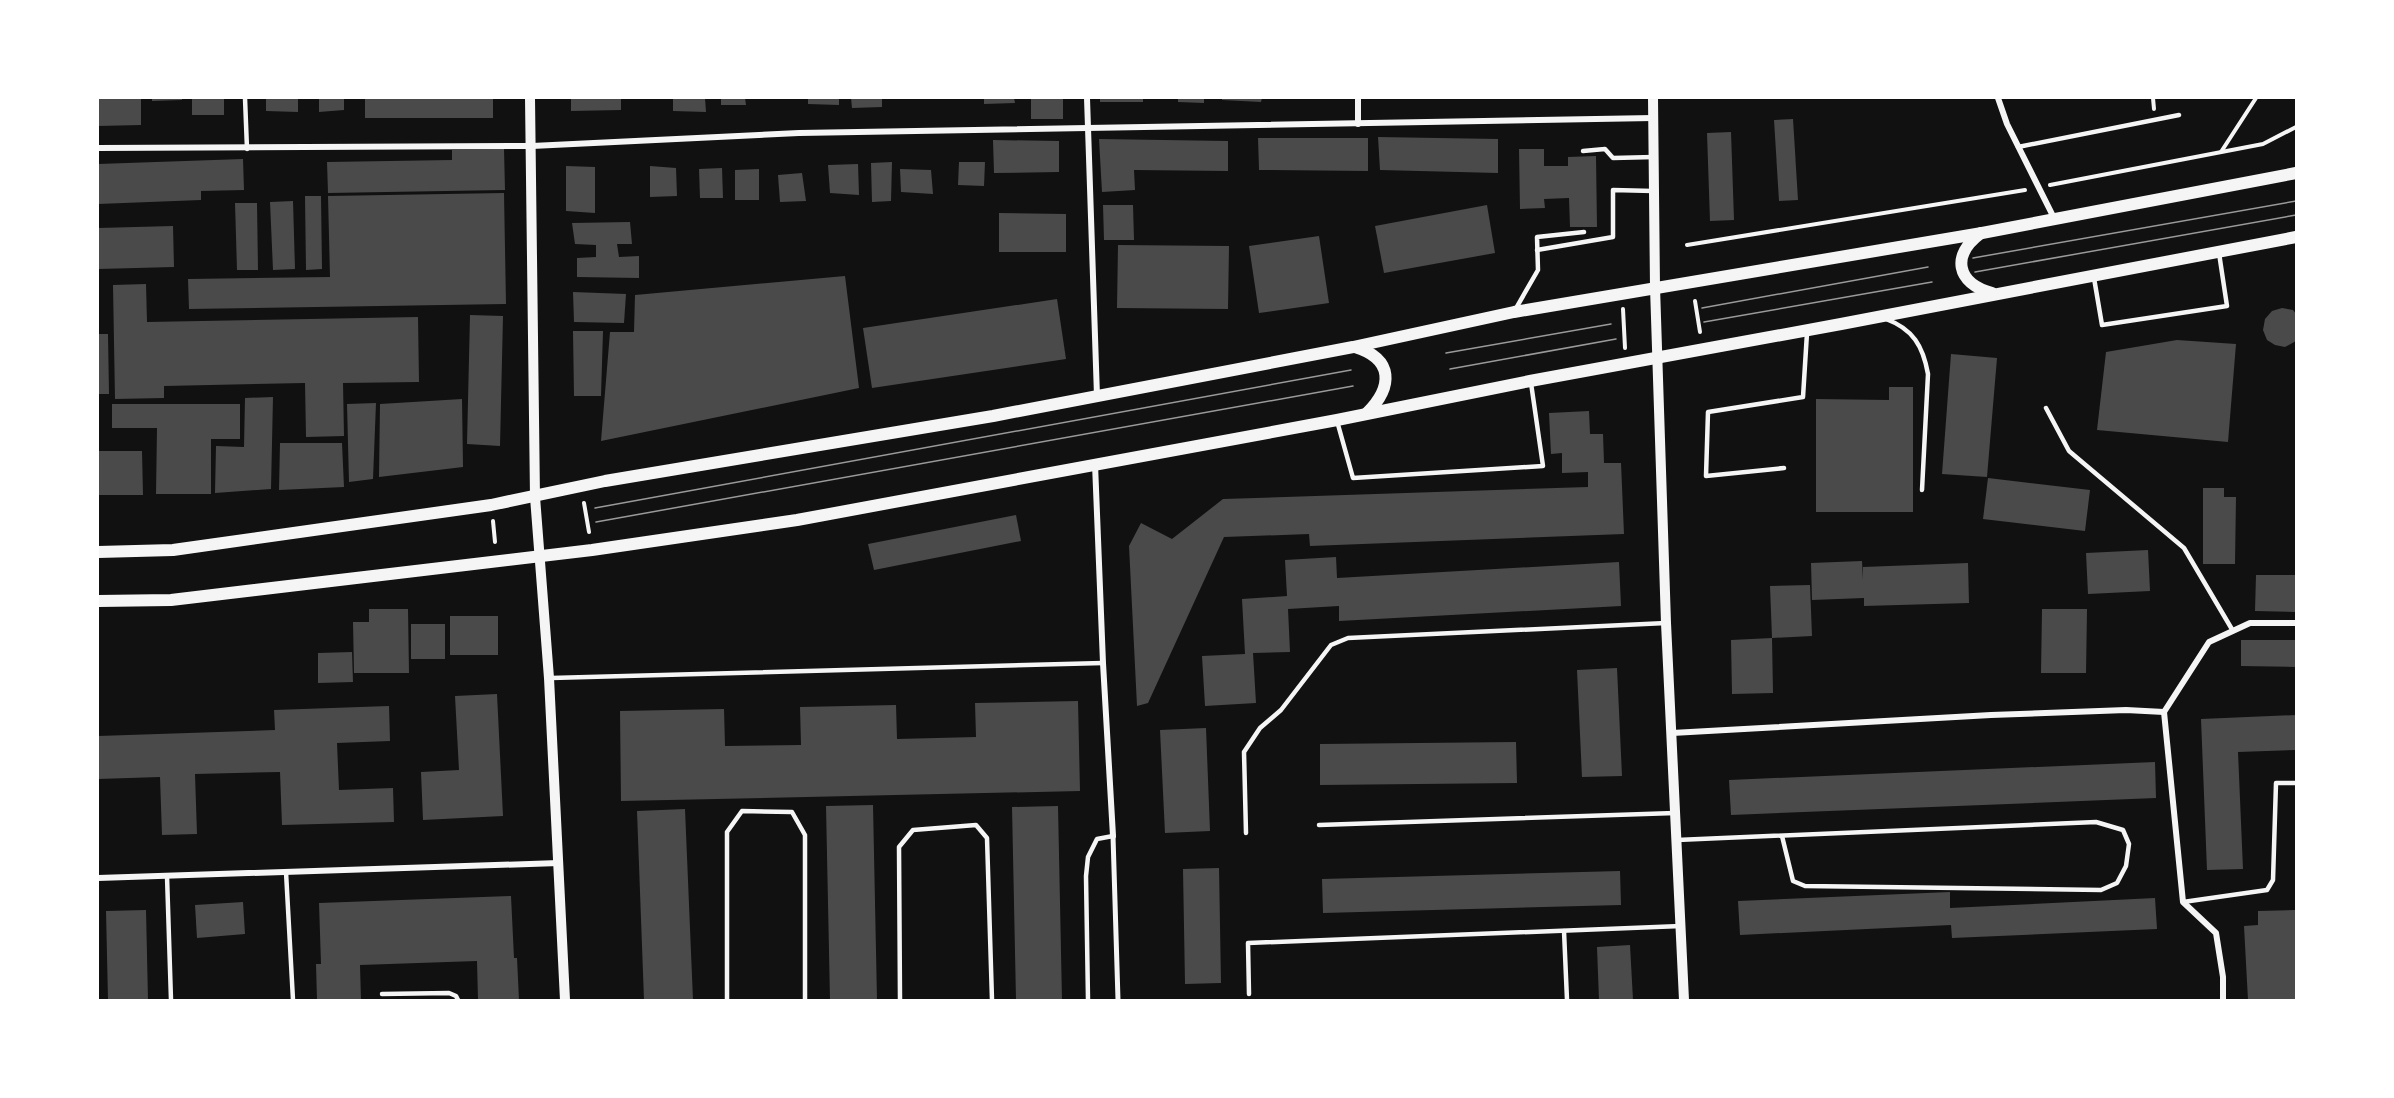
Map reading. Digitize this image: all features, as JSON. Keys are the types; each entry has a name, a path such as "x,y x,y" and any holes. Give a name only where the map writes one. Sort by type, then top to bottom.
{"main road":[{"path":"98,552 173,550 491,505 604,481 982,418 1353,346 1514,312 1982,232 2296,173"},
{"path":"1982,232 1969,242 1963,252 1963,270 1970,283 1978,289 1995,294"},
{"path":"98,601 171,600 592,550 796,520 1337,420 1530,381 2296,237"},
{"path":"1353,346 1369,351 1379,359 1384,372 1384,389 1380,400 1367,413"}],"street":[{"path":"530,98 536,497 549,678 565,1000"},
{"path":"1087,98 1097,396"},
{"path":"1358,98 1358,124"},
{"path":"1653,98 1655,287 1666,623 1684,1000"},
{"path":"1998,98 2007,124 2054,218"},
{"path":"98,148 532,146 799,133 1653,118"},
{"path":"2277,240 2296,242"},
{"path":"1095,463 1113,836 1118,1000"},
{"path":"2223,1000 2223,977 2216,933 2182,902 2164,712 2209,642 2250,622 2296,623"},
{"path":"1672,733 1991,715 2126,710 2164,712"},
{"path":"98,878 559,862"}],"lane":[{"path":"245,98 247,149"},
{"path":"2018,147 2179,115"},
{"path":"1583,151 1605,149 1613,158 1654,157"},
{"path":"1538,250 1613,237 1613,190 1653,191"},
{"path":"1514,312 1538,270 1537,237 1584,232"},
{"path":"2094,275 2102,325 2228,306 2219,251"},
{"path":"1880,317 1901,324 1917,341 1925,358 1928,374 1922,490"},
{"path":"1784,468 1706,476 1708,412 1803,398 1807,330"},
{"path":"1337,420 1353,478 1543,466 1530,381"},
{"path":"2046,408 2069,451 2184,548 2234,631"},
{"path":"1246,832 1244,752 1260,729 1281,710 1331,645 1348,638 1666,623"},
{"path":"549,678 1103,663"},
{"path":"2182,902 2267,890 2273,880 2276,783 2296,783"},
{"path":"727,1000 727,832 742,811 792,812 805,835 805,1000"},
{"path":"1319,825 1675,813"},
{"path":"1677,840 2096,822 2123,830 2129,844 2126,866 2116,883 2101,890 1805,886 1793,881 1782,836"},
{"path":"900,1000 899,848 913,830 976,825 987,838 992,1000"},
{"path":"1088,1000 1086,876 1088,857 1097,839 1113,836"},
{"path":"286,872 293,1000"},
{"path":"167,876 171,1000"},
{"path":"1249,994 1248,943 1681,926"},
{"path":"1564,931 1567,1000"},
{"path":"382,994 449,993 456,996 458,1000"}],"path":[{"path":"2222,152 2256,98"},
{"path":"1687,244 1975,199 2222,152 2263,144 2296,128"},
{"path":"1695,301 1700,332"},
{"path":"1623,307 1625,348"},
{"path":"584,503 589,532"},
{"path":"492,517 495,542"}],"building":[{"path":"98,98 141,98 141,125 98,126"},
{"path":"152,98 182,98 182,100 152,101"},
{"path":"192,98 224,98 224,115 192,115"},
{"path":"266,98 298,98 298,112 266,111"},
{"path":"319,98 344,98 344,110 319,112"},
{"path":"365,98 493,98 493,118 365,118"},
{"path":"571,98 621,98 621,110 571,111"},
{"path":"673,98 705,98 706,112 673,111"},
{"path":"721,98 745,98 746,105 721,105"},
{"path":"808,98 839,98 839,105 808,104"},
{"path":"851,98 882,98 882,107 852,108"},
{"path":"984,98 1014,98 1015,103 984,104"},
{"path":"1031,98 1063,98 1063,119 1031,119"},
{"path":"1100,98 1143,98 1143,102 1100,102"},
{"path":"1178,98 1204,98 1204,103 1178,102"},
{"path":"1222,98 1262,98 1261,102 1222,100"},
{"path":"1793,119 1798,200 1779,201 1774,120"},
{"path":"1731,132 1734,220 1710,221 1707,133"},
{"path":"1378,137 1498,139 1498,173 1380,170"},
{"path":"1258,138 1368,138 1368,171 1259,170"},
{"path":"1099,139 1228,141 1228,171 1134,170 1135,190 1102,192"},
{"path":"993,140 1059,141 1059,172 994,173"},
{"path":"504,149 505,190 328,193 327,162 452,160 452,150"},
{"path":"1519,149 1544,149 1544,166 1568,166 1568,157 1596,156 1597,227 1570,227 1569,198 1544,199 1545,208 1520,209"},
{"path":"243,159 244,190 201,191 201,200 98,204 98,164"},
{"path":"892,162 891,201 872,202 871,163"},
{"path":"959,162 985,162 984,186 958,185"},
{"path":"858,164 859,195 830,193 828,165"},
{"path":"566,166 595,167 595,213 566,211"},
{"path":"650,166 676,168 677,196 650,197"},
{"path":"722,168 723,198 700,198 699,169"},
{"path":"759,169 759,200 735,200 735,170"},
{"path":"900,169 931,170 933,194 901,192"},
{"path":"802,173 806,201 780,202 778,175"},
{"path":"504,193 506,304 189,309 188,279 330,277 328,196"},
{"path":"305,196 321,196 322,269 306,270"},
{"path":"293,201 295,269 273,270 270,202"},
{"path":"235,203 257,203 258,270 237,270"},
{"path":"1103,205 1133,205 1134,240 1104,240"},
{"path":"1487,205 1495,253 1384,273 1375,226"},
{"path":"999,213 1066,214 1066,252 999,252"},
{"path":"630,222 632,244 617,244 619,257 639,256 639,278 577,277 577,258 596,257 596,245 575,244 572,223"},
{"path":"173,226 174,267 98,269 98,228"},
{"path":"1319,236 1329,303 1259,313 1249,246"},
{"path":"1118,245 1229,246 1228,309 1117,308"},
{"path":"845,276 859,388 601,441 610,332 634,332 635,295"},
{"path":"146,284 147,322 418,317 419,382 343,383 344,436 306,437 305,383 164,386 164,398 115,399 113,285"},
{"path":"573,292 626,294 624,323 574,322"},
{"path":"1057,299 1066,359 872,388 863,328"},
{"path":"2282,308 2293,310 2296,314 2296,341 2285,347 2267,340 2263,330 2265,319 2272,311"},
{"path":"470,315 503,316 500,446 467,444"},
{"path":"573,331 603,331 601,396 574,396"},
{"path":"98,334 108,334 109,394 98,394"},
{"path":"2177,340 2236,344 2228,442 2097,430 2106,352"},
{"path":"1951,354 1997,358 1987,477 1942,474"},
{"path":"1889,387 1913,387 1913,512 1816,512 1816,399 1889,400"},
{"path":"273,397 271,489 215,493 216,446 244,447 245,398"},
{"path":"462,399 463,467 379,477 380,404"},
{"path":"376,403 373,479 349,482 347,404"},
{"path":"112,404 240,404 240,439 211,439 211,494 156,494 157,428 112,428"},
{"path":"1589,411 1590,434 1603,434 1604,463 1621,463 1624,534 1310,546 1309,534 1224,537 1148,703 1137,706 1129,546 1141,523 1172,539 1223,499 1588,487 1588,472 1562,473 1562,453 1551,454 1549,413"},
{"path":"280,443 342,443 344,487 279,490"},
{"path":"98,451 142,451 143,495 98,495"},
{"path":"1988,478 2090,490 2085,531 1983,519"},
{"path":"2203,488 2224,488 2224,497 2236,497 2235,564 2203,564"},
{"path":"1016,515 1021,541 874,570 868,544"},
{"path":"2148,550 2150,591 2088,594 2086,553"},
{"path":"1336,557 1337,578 1619,562 1621,606 1339,621 1339,606 1288,609 1290,652 1253,653 1256,703 1205,706 1202,656 1245,654 1242,599 1287,596 1285,560"},
{"path":"1862,561 1863,580 1863,567 1968,563 1969,603 1864,606 1864,598 1812,600 1811,563"},
{"path":"2256,575 2296,575 2296,612 2255,611"},
{"path":"1810,585 1812,636 1772,638 1770,586"},
{"path":"369,609 408,609 409,673 354,673 353,622 369,622"},
{"path":"2042,609 2087,609 2086,673 2041,673"},
{"path":"450,616 498,616 498,655 450,655"},
{"path":"411,624 445,624 445,659 411,659"},
{"path":"1772,638 1773,693 1732,694 1731,640"},
{"path":"2241,640 2296,640 2296,667 2241,666"},
{"path":"352,652 353,682 318,683 318,653"},
{"path":"1617,668 1622,776 1582,777 1577,670"},
{"path":"497,694 503,816 423,820 421,772 459,770 455,696"},
{"path":"1078,701 1080,791 621,801 620,711 724,709 725,746 801,745 800,707 896,705 897,739 976,737 975,703"},
{"path":"389,706 390,741 337,743 339,790 393,788 394,822 282,825 280,772 195,774 197,834 162,835 160,777 98,779 98,736 275,730 274,710"},
{"path":"2296,715 2296,750 2238,752 2243,869 2207,870 2201,719"},
{"path":"1206,728 1210,831 1165,833 1160,730"},
{"path":"1516,742 1517,783 1320,785 1320,744"},
{"path":"2155,762 2156,798 1731,815 1729,780"},
{"path":"873,805 877,1000 830,1000 826,806"},
{"path":"1058,806 1062,1000 1016,1000 1012,807"},
{"path":"685,809 693,1000 644,1000 637,811"},
{"path":"1219,868 1221,983 1185,984 1183,869"},
{"path":"1620,871 1621,905 1323,913 1322,879"},
{"path":"1950,892 1950,908 2155,898 2157,929 1952,938 1951,925 1740,935 1738,901"},
{"path":"511,896 519,1000 478,1000 477,961 360,965 361,1000 317,1000 316,964 321,964 319,903"},
{"path":"243,902 245,934 197,938 195,905"},
{"path":"146,910 148,1000 108,1000 106,911"},
{"path":"2295,910 2296,1000 2248,1000 2244,926 2258,925 2258,911"},
{"path":"1630,945 1633,1000 1599,1000 1597,947"}],"tram line":[{"path":"1973,258 2296,201"},
{"path":"1975,272 2296,215"},
{"path":"1702,308 1928,267"},
{"path":"1704,322 1932,282"},
{"path":"1446,353 1611,324"},
{"path":"1450,369 1616,339"},
{"path":"595,508 1351,370"},
{"path":"596,522 1353,386"}]}
